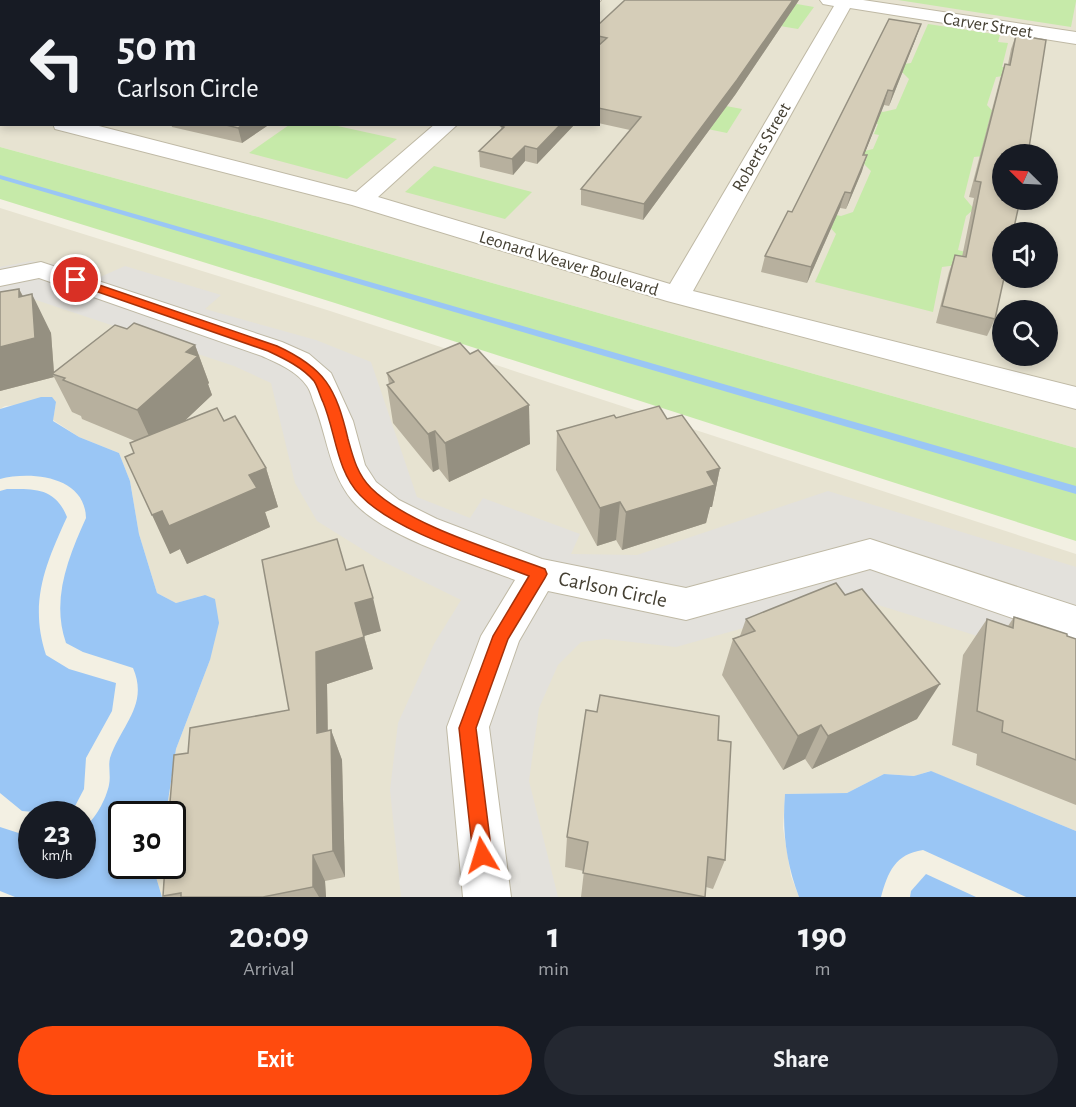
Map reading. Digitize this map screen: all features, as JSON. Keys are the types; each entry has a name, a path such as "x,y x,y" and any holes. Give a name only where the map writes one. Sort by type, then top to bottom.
{"street":[{"name":"Carver Street","path":"840,1 1076,38"},
{"name":"Roberts Street","path":"677,295 840,1"},
{"name":"Leonard Weaver Boulevard","path":"80,126 113,130 677,295 1076,398"},
{"path":"361,201 446,126"},
{"name":"Carlson Circle","path":"0,278 41,270 272,349 298,361 320,380 338,421 348,467 364,490 387,510 424,529 539,574 686,604 870,554 1076,623"},
{"path":"487,897 468,728 501,636 539,574"}],"shaded area":[{"path":"600,0 1076,0 1076,448 284,224 0,147 0,126 600,126"},
{"path":"0,208 327,310 1076,554 1076,831 930,771 915,776 884,774 847,793 785,794 783,828 791,876 799,897 162,897 157,879 186,879 186,801 168,801 176,749 210,660 205,595 176,603 157,593 139,534 130,481 119,453 79,437 53,420 56,402 5,406 0,409"},
{"path":"31,261 62,265 100,277 125,266 221,295 205,309 316,340 371,362 417,497 470,518 483,498 580,534 571,554 637,555 828,491 1076,567 1076,667 872,603 790,615 676,647 605,639 581,642 558,665 539,708 529,781 558,897 401,897 390,790 398,723 434,644 461,600 378,559 317,521 295,483 271,383 234,366 27,297 0,305 0,267"}],"green space":[{"path":"774,0 814,7 798,29 721,16"},
{"path":"898,0 1076,0 1076,1 1071,27"},
{"path":"928,24 1000,35 998,42 1008,43 1002,67 1032,72 996,77 987,105 997,116 989,121 984,145 992,149 992,155 974,157 964,197 974,209 966,216 958,250 992,261 942,267 933,312 815,282 836,234 828,225 803,208 841,216 853,212 871,171 862,162 860,152 873,149 879,135 874,134 878,124 848,118 854,105 883,112 896,109 909,79 903,73 874,68 911,63"},
{"path":"662,94 742,109 727,133 644,116"},
{"path":"288,126 338,126 397,139 347,179 249,153"},
{"path":"0,147 284,224 1076,448 1076,541 335,303 0,199"},
{"path":"434,166 532,192 505,219 405,192"}],"water":[{"path":"41,397 52,397 56,402 53,421 79,437 119,453 130,481 139,534 157,593 176,603 205,595 215,599 219,623 210,660 176,749 168,801 108,801 108,879 157,879 162,897 15,897 0,891 0,827 18,833 18,879 96,879 96,815 108,791 110,758 132,714 138,693 133,668 83,652 66,643 60,611 61,595 73,548 86,518 83,504 67,485 54,480 26,476 0,479 0,409"},
{"path":"26,489 43,492 56,500 67,517 46,568 39,601 41,636 46,655 69,669 116,683 112,711 86,758 84,789 78,801 18,801 18,808 0,793 0,491"},
{"path":"931,771 1076,831 1076,897 1026,897 923,850 913,852 899,860 890,872 881,897 799,897 786,846 785,794 847,793 884,774 914,776"},
{"path":"926,874 976,897 910,897 911,891"}],"building":[{"path":"625,0 793,0 737,80 644,204 581,189 641,117 600,108 600,44 607,38 600,36 600,23"},
{"path":"889,19 921,24 893,91 888,90 863,155 867,155 851,193 845,192 811,267 765,256 788,211 792,212"},
{"path":"1016,35 1046,40 1030,144 992,144 992,210 1018,210 1015,222 992,222 992,288 1002,288 999,300 992,300 992,318 942,306 955,255 966,257 981,182 975,181 1005,64 1010,65"},
{"path":"501,126 559,126 537,149 525,146 512,159 479,151 504,127"},
{"path":"19,289 19,297 32,294 35,338 0,347 0,292"},
{"path":"134,323 195,345 186,352 198,356 137,410 52,374 115,325 127,329"},
{"path":"460,343 470,354 478,350 529,405 445,443 435,431 428,434 387,385 394,382 387,373"},
{"path":"659,406 667,419 682,415 720,468 707,472 715,485 626,512 620,502 600,508 557,431 614,415 616,418"},
{"path":"217,408 224,421 235,416 266,468 249,475 257,488 169,526 162,511 152,515 125,457 134,453 130,443"},
{"path":"337,539 346,570 363,565 373,598 355,603 364,637 316,652 317,733 331,730 333,851 313,855 313,887 263,897 181,897 181,893 163,896 164,879 186,879 186,801 170,801 174,755 188,753 190,728 289,710 262,560"},
{"path":"836,583 845,595 862,589 940,684 828,736 821,725 798,736 733,639 755,631 746,619"},
{"path":"1014,617 1076,639 1076,760 1002,732 1003,721 977,711 987,619 1013,628"},
{"path":"600,695 719,716 718,740 731,742 725,860 708,857 705,897 583,873 588,842 567,837 586,710 597,712"}],"waterway":[{"path":"0,177 1076,490"}],"route":[{"path":"76,280 272,349 298,361 320,380 338,421 348,467 364,490 387,510 424,529 539,574 501,636 468,728 482,855"}]}
